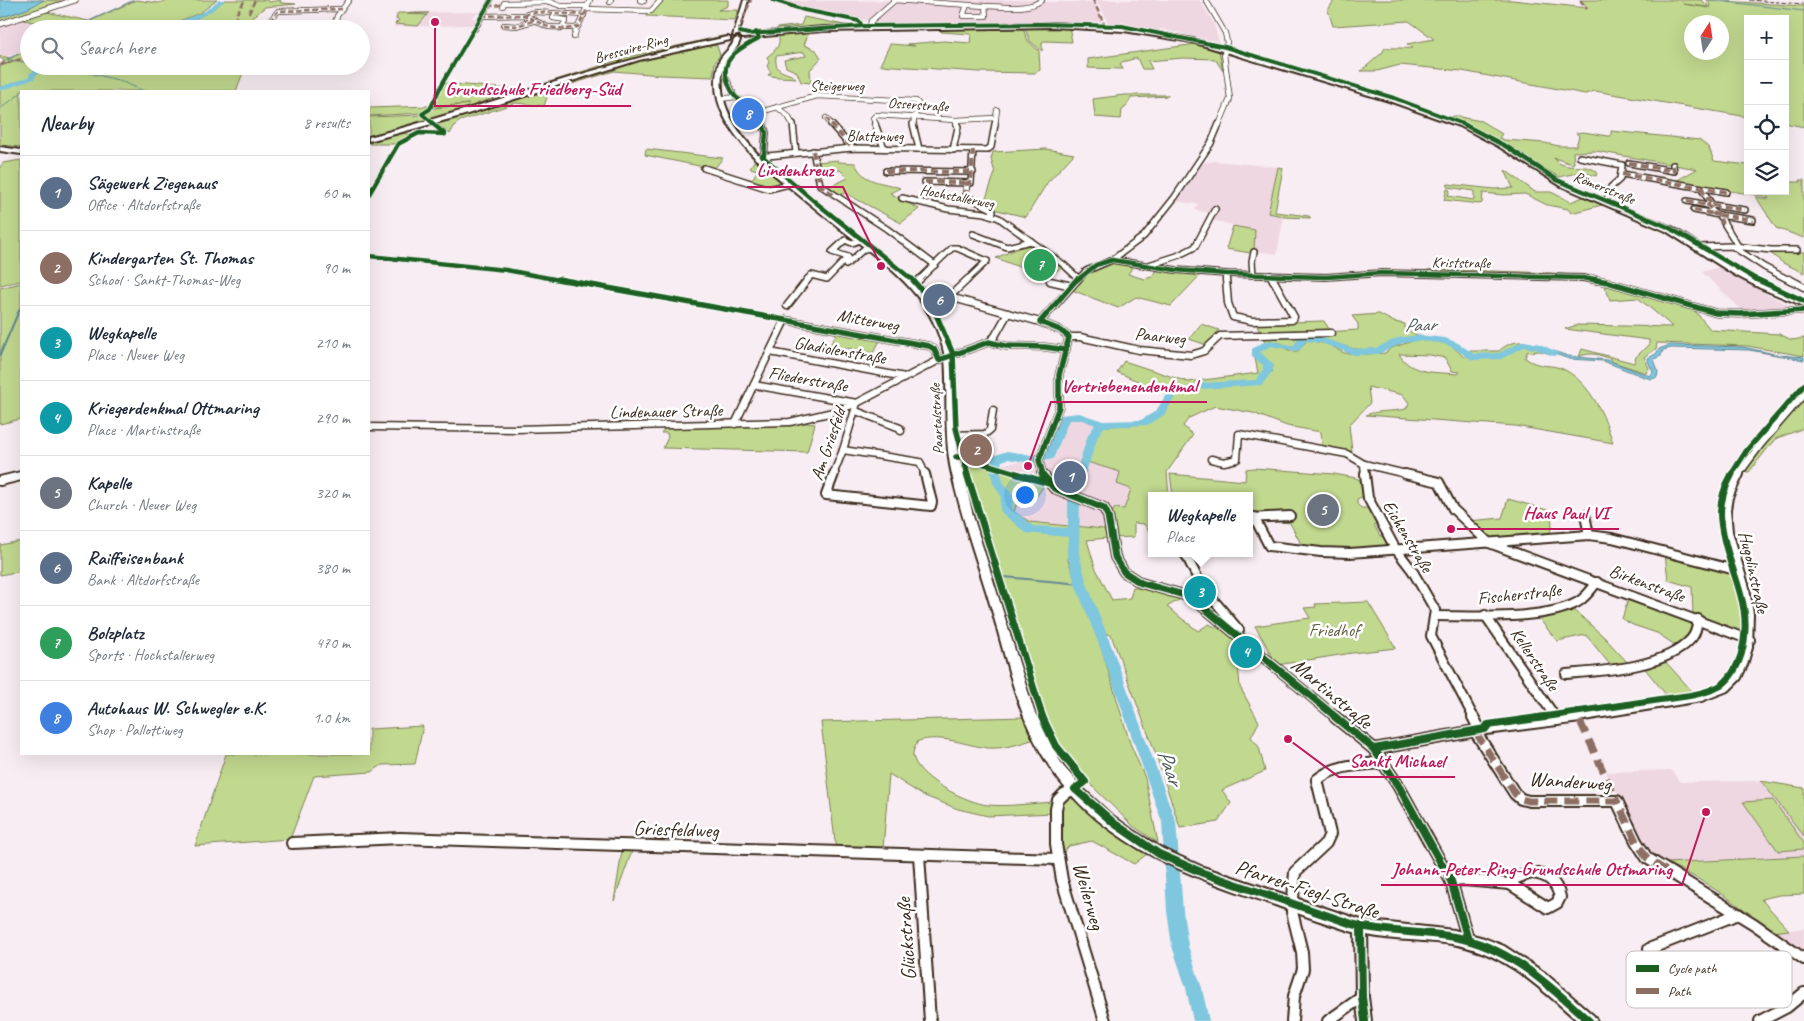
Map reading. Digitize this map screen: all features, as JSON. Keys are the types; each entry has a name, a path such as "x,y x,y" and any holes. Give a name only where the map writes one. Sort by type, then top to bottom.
{"main road":[{"path":"736,37 746,0"},
{"name":"Römerstraße","path":"869,29 1041,25 1106,28 1164,35 1225,49 1450,120 1500,145 1563,184 1669,229 1754,282 1804,304"},
{"name":"Bressuire-Ring","path":"370,139 425,125 610,67 728,39 729,36 736,37 805,30 869,29"},
{"name":"Paartalstraße","path":"736,37 735,47 726,55 718,79 720,99 728,120 741,140 761,156 789,184 870,248 916,288 937,322 949,356 952,436 956,468 1033,726"},
{"path":"0,149 20,152"},
{"name":"Pfarrer-Fiegl-Straße","path":"1033,726 1059,770 1075,789 1100,813 1159,854 1199,871 1361,927 1468,940 1499,951 1521,964 1590,1021"}],"street":[{"path":"0,24 75,0"},
{"path":"336,20 349,0"},
{"path":"475,29 491,0"},
{"path":"574,37 590,0"},
{"path":"869,29 872,20 895,0 959,2 967,5 985,6 1030,6 1038,4 1042,0"},
{"path":"1040,322 1078,278 1096,266 1112,260 1144,236 1202,159 1230,99 1225,49 1227,42 1223,26 1206,0"},
{"path":"503,6 504,3 546,1 553,4 587,8 650,11 660,1"},
{"path":"544,6 553,4"},
{"path":"967,5 963,16 984,17 985,6"},
{"path":"271,20 278,11 342,9"},
{"path":"482,16 524,15 535,12 584,15"},
{"path":"274,15 304,14"},
{"path":"524,15 548,27 577,27"},
{"path":"552,18 566,20 561,28"},
{"path":"504,25 516,26 533,21"},
{"path":"726,77 736,97 760,112 766,133 761,156"},
{"name":"Steigerweg","path":"760,112 817,96 916,101 918,103 914,117"},
{"path":"720,99 736,97"},
{"path":"777,107 787,113 792,119 796,153"},
{"path":"996,118 997,110"},
{"name":"Osserstraße","path":"884,148 884,141 877,130 873,117 881,115 955,120 996,118"},
{"path":"914,117 913,123 919,149"},
{"path":"826,118 852,148"},
{"name":"Blattenweg","path":"761,156 852,148 987,150 991,147 996,118"},
{"path":"953,150 958,127 955,120"},
{"path":"924,182 971,183 974,164 971,164 973,150"},
{"path":"813,151 820,185 887,229 934,265"},
{"path":"1580,157 1622,165 1620,179 1611,187 1606,202"},
{"path":"1629,163 1676,169"},
{"path":"1640,165 1641,178"},
{"path":"704,168 769,190 789,184"},
{"path":"886,171 973,172"},
{"path":"1622,174 1726,192"},
{"path":"967,183 967,196 988,212"},
{"path":"1701,188 1735,246 1764,267 1804,287"},
{"name":"Hochstallerweg","path":"902,198 948,209 988,212 1064,265 1078,278"},
{"path":"1687,202 1745,210"},
{"path":"1146,266 1177,256 1196,247 1215,209"},
{"path":"1695,212 1753,220"},
{"name":"Hochstallerweg","path":"973,234 1007,247 1031,242"},
{"path":"787,306 811,275 827,279 848,257 832,252 845,240 852,243 860,240"},
{"path":"1699,247 1735,246 1771,250 1797,250"},
{"path":"828,286 847,264 864,249 870,248"},
{"path":"949,297 987,261 954,248 934,265 916,288 1040,322 1060,330 1069,337 1066,350 1045,347 1006,346 989,342"},
{"path":"1253,275 1252,261 1254,252"},
{"name":"Kriststraße","path":"1112,260 1146,266 1226,274 1341,276 1382,273 1583,278 1608,282 1716,313 1740,314 1804,310"},
{"path":"1226,274 1229,304 1233,317 1247,321 1292,320 1294,317 1270,275"},
{"path":"1050,281 1072,286"},
{"path":"989,342 995,336 1008,313"},
{"name":"Mitterweg","path":"770,352 785,320 929,346 934,349 939,360"},
{"name":"Paarweg","path":"1069,337 1080,337 1139,350 1191,355 1204,351 1220,336 1331,333"},
{"name":"Lindenauer Straße","path":"370,427 516,429 790,422 856,407 905,377 939,360 989,342"},
{"name":"Martinstraße","path":"1066,350 1059,375 1059,408 1040,456 1041,473 1048,483 1067,494 1104,508 1108,516 1115,557 1124,572 1141,583 1191,597 1374,749 1399,787 1451,880 1468,940"},
{"path":"735,424 770,352"},
{"name":"Gladiolenstraße","path":"770,352 905,377"},
{"name":"Fliederstraße","path":"754,385 856,407 900,428 901,431"},
{"name":"Hugolinstraße","path":"1374,749 1697,697 1727,687 1739,675 1750,640 1750,611 1726,529 1728,495 1741,469 1804,394"},
{"name":"Am Griesfeld","path":"841,450 920,462 923,466 932,502 931,506 826,495 841,450 856,407"},
{"path":"952,436 985,434 990,430 993,410"},
{"path":"1211,459 1219,462 1237,459 1239,434 1347,454 1364,464 1438,482 1442,495 1450,507 1489,543"},
{"name":"Eichenstraße","path":"1364,464 1368,498 1395,548 1412,570 1430,600 1436,616"},
{"path":"0,481 20,476"},
{"path":"1585,515 1589,535"},
{"path":"1253,518 1290,516"},
{"path":"1253,521 1269,546 1321,552 1350,552 1589,535 1612,538 1739,571"},
{"name":"Birkenstraße","path":"1489,543 1534,558 1750,640"},
{"path":"1187,557 1199,581 1216,607 1258,652"},
{"name":"Fischerstraße","path":"1436,616 1485,615 1562,608 1579,602 1592,590 1597,582"},
{"name":"Kellerstraße","path":"1485,615 1557,720"},
{"path":"1436,616 1431,628 1431,636 1477,731"},
{"path":"1566,674 1634,666 1667,654 1690,642 1697,630 1698,619"},
{"name":"Wanderweg","path":"1477,731 1515,794 1521,799 1528,801 1617,801 1636,841 1647,858 1738,914 1804,959"},
{"path":"1292,1021 1294,996 1303,969 1302,952 1292,912 1295,872 1326,843 1330,834 1317,780 1335,769 1383,762"},
{"name":"Weilerweg","path":"1075,789 1064,794 1058,800 1056,809 1056,844 1062,880 1105,1021"},
{"name":"Griesfeldweg","path":"292,843 400,838 1058,859"},
{"name":"Glückstraße","path":"919,856 930,1021"},
{"path":"1451,880 1510,884 1544,907 1551,908 1560,897 1558,886 1545,875 1530,873 1520,875 1513,879 1510,884"},
{"path":"1649,949 1738,914"},
{"path":"1361,927 1362,998 1366,1021"},
{"path":"1792,1003 1804,993"},
{"path":"1328,1021 1362,998"},
{"path":"1760,1021 1785,1008"}],"shaded area":[{"path":"1038,0 1039,2 1092,2 1100,13 1101,22 876,26 873,24 874,21 857,20 804,9 778,1"},
{"path":"1095,0 1200,0 1214,24 1219,42 1160,29 1159,32 1107,22 1104,13"},
{"path":"481,12 471,17 478,19 474,25 394,27 396,13"},
{"path":"20,19 25,20 20,20 20,52 6,57 0,56 0,25"},
{"path":"1215,161 1278,167 1268,212 1284,216 1277,254 1254,251 1255,230 1215,221 1210,213 1195,210 1198,204 1173,201 1203,163"},
{"path":"1722,266 1763,292 1797,309 1745,313 1702,272"},
{"path":"1082,418 1096,424 1081,460 1120,472 1131,488 1124,509 1113,529 1030,522 1014,512 1017,503 1029,507 1006,471 993,465 1033,460 1054,454 1067,419"},
{"path":"982,436 992,446 983,461 964,456 961,441 964,440 963,437"},
{"path":"1671,770 1680,782 1761,781 1804,836 1804,856 1666,863 1653,858 1606,772"},
{"path":"1804,928 1804,953 1774,932"}],"green space":[{"path":"39,0 67,1 0,23 0,18 27,9"},
{"path":"136,0 158,3 169,0 217,0 200,13 182,20 93,20"},
{"path":"225,0 268,0 269,2 281,0 280,2 282,3 296,4 265,7 252,18 252,20 189,20 203,15"},
{"path":"662,0 728,0 728,6 718,10 738,10 735,20 646,16"},
{"path":"1331,0 1512,0 1588,8 1581,0 1701,0 1708,7 1683,4 1709,8 1710,5 1707,0 1804,6 1804,127 1789,124 1789,15 1744,15 1744,116 1595,91 1585,94 1462,71 1400,65 1377,71 1361,71 1382,53 1385,48 1413,48 1407,44 1434,39 1409,21 1333,26 1328,10 1333,2"},
{"path":"42,11 83,20 24,20 20,19"},
{"path":"398,13 429,13 407,14 427,15 418,26 395,24 399,20 396,19"},
{"path":"804,17 849,26 776,30 777,28 801,25"},
{"path":"1020,26 1069,26 1072,42 1044,41 1042,42 1042,51 1030,41 1025,29"},
{"path":"1023,29 1028,41 1039,51 1040,70 1035,73 979,72 880,65 890,44 915,46 907,44 944,41 970,43 971,34 941,32 942,30"},
{"path":"809,32 804,45 816,50 821,58 810,70 811,83 801,82 797,72 786,67 784,60 806,56 804,52 776,56 779,69 796,78 768,75 771,73 767,66 769,62 767,57 778,45 778,34"},
{"path":"727,36 621,63 433,121 426,114 435,108 469,104 433,107 444,83 520,90 478,103 484,103 628,57"},
{"path":"710,44 717,46 720,55 715,62 713,77 614,71 549,91 544,106 516,103 460,121 455,125 450,134 436,123 622,65"},
{"path":"1196,44 1219,51 1223,71 1215,59 1183,58 1148,61 1152,69 1142,69 1137,58 1122,62 1120,64 1123,69 1088,68 1088,59"},
{"path":"20,54 20,75 242,75 236,90 20,90 20,147 0,145 0,66 14,62 1,65 4,60 0,56 10,58"},
{"path":"1124,95 1168,96 1131,98 1122,110 1121,119 1095,117 1093,99"},
{"path":"431,106 429,110 422,113 370,116 370,108"},
{"path":"422,115 430,122 370,137 370,117"},
{"path":"1454,116 1481,121 1502,134 1499,138 1504,140 1559,146 1576,146 1579,136 1576,133 1583,132 1611,136 1611,131 1700,140 1709,148 1714,161 1744,165 1744,193 1674,182 1697,169 1596,151 1573,152 1574,163 1572,164 1554,158 1564,165 1592,169 1597,172 1596,176 1581,172 1559,177 1503,144 1450,117"},
{"path":"405,133 412,135 397,144 370,144 370,140"},
{"path":"646,149 723,158 714,169 645,155"},
{"path":"1046,149 1074,154 1047,183 1026,217 997,210 974,197 986,198 995,173 991,159 993,152"},
{"path":"20,160 20,281 0,285 0,167 3,163"},
{"path":"838,160 838,162 855,163 863,175 874,181 900,188 890,193 919,209 901,223 845,193 836,196 826,188 848,178 840,170 819,172 817,162"},
{"path":"754,161 759,161 784,184 768,188 751,181 758,170 750,168"},
{"path":"1278,167 1283,168 1275,212 1309,216 1311,218 1284,217 1268,213"},
{"path":"1505,170 1535,192 1551,192 1571,202 1583,197 1602,205 1571,213 1568,209 1547,205 1525,194 1483,193 1482,203 1479,204 1444,200 1447,189 1450,190 1448,196 1474,200 1474,191 1447,187 1448,184 1494,189 1513,188"},
{"path":"1800,180 1804,180 1804,238 1776,228 1756,197 1769,199 1768,197 1755,195 1789,195 1789,182 1801,182"},
{"path":"1233,226 1255,230 1254,251 1251,253 1226,249"},
{"path":"1027,244 1062,267 1047,278 996,258"},
{"path":"1769,252 1804,252 1804,273 1783,263"},
{"path":"1111,263 1134,265 1128,274 1144,279 1152,277 1158,269 1202,273 1171,306 1136,297 1118,308 1072,290 1087,273"},
{"path":"1432,269 1552,273 1581,276 1420,272"},
{"path":"20,283 20,419 0,424 0,288"},
{"path":"1604,283 1694,310 1711,330 1779,334 1792,340 1804,338 1804,356 1747,346 1657,343 1656,349 1644,357 1649,368 1646,373 1610,361 1611,359 1599,355 1587,354 1579,357 1582,349 1634,363 1636,357 1649,344 1649,340 1565,329 1577,325 1672,327 1638,298 1610,300"},
{"path":"1379,314 1394,322 1405,324 1405,328 1418,336 1400,339 1377,350 1354,349 1331,342 1307,338 1300,339 1295,347 1274,341 1265,342 1262,336 1358,330 1358,324 1352,316"},
{"path":"1324,321 1331,332 1261,335 1256,323"},
{"path":"1201,324 1219,330 1207,345 1189,339"},
{"path":"838,331 881,339 873,353 830,345"},
{"path":"1419,339 1451,345 1464,357 1466,351 1499,351 1509,344 1519,342 1542,347 1539,348 1554,355 1540,351 1527,352 1525,358 1536,364 1560,368 1574,376 1590,392 1596,402 1613,443 1515,426 1366,415 1375,412 1406,409 1409,403 1403,395 1368,387 1370,403 1349,425 1352,451 1350,453 1322,447 1321,432 1287,426 1253,413 1215,406 1189,418 1183,426 1193,435 1167,472 1169,492 1148,492 1148,530 1144,524 1134,523 1134,537 1113,538 1110,516 1115,508 1124,509 1131,489 1117,484 1120,472 1087,462 1100,426 1134,425 1155,419 1170,405 1173,393 1167,394 1117,372 1124,361 1188,382 1258,373 1255,358 1266,364 1266,371 1272,372 1273,365 1258,353 1263,348 1274,343 1291,351 1298,351 1307,340 1328,344 1344,353 1385,353 1391,348","holes":["1399,354 1430,355 1445,358 1452,371 1460,372 1458,374 1417,369 1410,366"]},
{"path":"1804,399 1804,428 1775,439 1749,472 1746,472 1751,461"},
{"path":"797,422 815,424 807,452 663,448 668,437 667,433 661,433 666,427"},
{"path":"957,461 961,461 1018,660 1043,729 1055,749 1076,776 1074,779 1052,754 1028,706"},
{"path":"965,462 986,464 1038,482 1043,487 1029,507 1017,503 1014,512 1030,522 1069,526 1068,560 1102,650 1130,743 1145,778 1158,843 1133,826 1093,787 1068,760 1051,731 1034,685 1000,576 992,540"},
{"path":"1246,469 1334,474 1356,478 1363,482 1364,496 1357,499 1357,504 1361,508 1368,508 1378,524 1374,525 1380,536 1384,536 1388,546 1334,549 1302,546 1290,523 1281,522 1276,514 1253,515 1253,492 1172,492 1170,474 1245,481"},
{"path":"1508,499 1551,511 1552,527 1549,534 1491,540 1468,521 1502,518"},
{"path":"1075,526 1104,529 1107,538 1087,540 1095,567 1112,600 1130,598 1133,587 1182,598 1167,607 1198,631 1209,624 1228,633 1238,642 1232,646 1244,658 1238,663 1240,687 1259,722 1251,737 1259,747 1265,771 1222,790 1231,803 1218,822 1180,828 1155,752 1111,635 1099,631 1083,589 1075,563"},
{"path":"20,541 20,571 0,575 0,545"},
{"path":"1665,554 1729,571 1733,574 1743,611 1744,631 1737,631 1693,615 1692,587 1668,580"},
{"path":"1623,594 1692,619 1689,631 1675,645 1657,633 1622,619 1628,600"},
{"name":"Friedhof","path":"1368,602 1396,648 1277,665 1255,626 1310,618 1304,608 1316,607 1315,604"},
{"path":"1572,608 1604,637 1628,663 1611,666 1586,635 1557,641 1536,615"},
{"path":"1663,659 1692,691 1667,696 1642,665"},
{"path":"1026,717 1035,739 1012,746 988,748 944,739 927,739 918,741 913,757 918,767 935,782 969,800 988,805 1054,802 1053,813 988,816 958,809 922,795 889,774 883,849 838,848 835,841 821,722"},
{"path":"423,726 415,764 382,765 372,772 314,776 290,839 195,846 226,755 370,755 370,729"},
{"path":"1761,781 1804,788 1804,836"},
{"path":"1069,798 1081,802 1147,854 1134,864 1092,841 1069,846 1061,855 1058,800"},
{"path":"1773,800 1804,843 1804,849 1778,851 1743,802"},
{"path":"622,851 632,851 614,901"},
{"path":"1804,856 1804,894 1779,895 1761,899 1789,930 1774,932 1709,885 1666,863"}],"water":[{"path":"0,0 44,0 27,9 0,18"},
{"path":"1670,345 1743,347 1779,355 1804,357 1804,360 1749,350 1671,348 1663,350 1661,356 1654,359 1658,372 1657,377 1652,379 1603,361 1569,359 1538,348 1542,347 1568,356 1607,360 1650,376 1653,372 1648,358 1656,354 1659,349"}],"waterway":[{"path":"91,20 134,0"},
{"path":"187,20 207,12 222,0"},
{"path":"1710,0 1804,11"},
{"path":"7,59 20,53"},
{"path":"0,67 7,59"},
{"path":"7,59 20,61"},
{"path":"0,89 32,78 32,75"},
{"path":"97,75 118,80 142,90"},
{"path":"0,109 20,94"},
{"path":"0,355 20,308"},
{"name":"Paar","path":"1101,424 1143,423 1160,413 1171,395 1200,386 1259,383 1268,370 1268,364 1255,355 1255,351 1269,343 1297,348 1301,340 1305,338 1323,341 1354,352 1378,351 1401,340 1418,338 1442,340 1455,345 1472,357 1501,356 1523,344 1537,346 1554,353"},
{"name":"Paar","path":"1073,533 1030,530 1006,510 1007,496 998,483 995,469 997,459 1007,455 1031,459 1049,456 1065,417 1084,417 1101,424"},
{"name":"Paar","path":"1080,475 1093,435 1101,424"},
{"name":"Paar","path":"1077,483 1074,495 1073,554 1081,584 1169,822 1175,911 1180,946 1194,988 1201,1021"},
{"path":"1004,577 1081,584"}],"railway":[{"path":"1749,0 1804,4"}],"marked path":[{"path":"236,20 237,13 245,0"},
{"path":"249,13 255,0"},
{"path":"740,32 739,28 751,0"},
{"path":"1093,0 1098,7 1106,28"},
{"path":"1580,0 1587,9"},
{"path":"488,6 503,5"},
{"path":"271,20 278,11 342,9"},
{"path":"482,16 524,15 548,27 566,29 578,27 587,9"},
{"path":"524,15 535,12 584,15"},
{"path":"504,25 516,26 533,21"},
{"path":"0,65 20,59"},
{"path":"826,118 852,148"},
{"path":"973,150 971,183 967,183 966,193 970,198 978,202"},
{"path":"813,151 820,185 835,196"},
{"path":"1629,163 1674,171 1673,165"},
{"path":"886,171 973,172"},
{"path":"1622,174 1726,192"},
{"path":"925,182 967,183"},
{"path":"1701,188 1712,205 1708,205 1714,214 1719,215 1722,224"},
{"path":"1687,201 1708,205"},
{"path":"1712,205 1745,210"},
{"path":"1694,210 1714,214"},
{"path":"1719,215 1753,220"},
{"path":"1580,721 1617,801"},
{"path":"1475,731 1515,794 1521,799 1529,801 1617,801 1636,841 1647,858 1671,874"}],"cycle path":[{"path":"445,134 422,114 430,109 442,84 491,0"},
{"path":"773,0 804,10 859,21 861,24"},
{"path":"740,32 748,34 865,26 1042,24 1122,26 1225,47 1394,98 1460,122 1507,147 1557,180 1668,227 1751,277 1804,301"},
{"path":"756,32 759,38 734,53 726,63 725,70 728,84 735,96 760,112 766,133 764,155 762,156"},
{"path":"370,192 398,144 419,133 445,134"},
{"path":"762,156 814,201 917,283 930,300 953,354 956,428 962,457 1040,712 1056,746 1085,782 1075,789 1104,816 1136,840 1173,861 1203,873 1362,927 1453,937 1482,944 1497,950 1539,977 1589,1021"},
{"path":"370,256 506,270 929,346 934,349 939,360 989,342 1006,346 1045,347 1066,350"},
{"path":"1468,940 1451,881 1399,787 1374,749 1191,597 1141,583 1124,572 1115,557 1108,516 1104,508 1054,488 1041,473 1039,460 1059,407 1059,375 1069,337 1060,330 1040,322 1078,278 1096,265 1112,260 1176,270 1226,274 1326,277 1382,273 1583,278 1608,282 1716,313 1740,314 1804,310"},
{"path":"1374,749 1485,729 1488,725 1693,694 1711,689 1725,682 1734,672 1740,658 1746,619 1740,587 1723,534 1721,521 1723,494 1729,478 1747,450 1804,385"},
{"path":"956,457 962,457 1048,483"},
{"path":"1361,927 1362,997 1365,1021"}],"place":[{"name":"Grundschule Friedberg-Süd","path":"435,22"},
{"name":"Autohaus W. Schwegler e.K.","path":"748,114"},
{"name":"Bolzplatz","path":"1040,265"},
{"name":"Lindenkreuz","path":"881,266"},
{"name":"Raiffeisenbank","path":"939,300"},
{"name":"Kindergarten St. Thomas","path":"976,450"},
{"name":"Vertriebenendenkmal","path":"1028,466"},
{"name":"Sägewerk Ziegenaus","path":"1070,477"},
{"name":"Kapelle","path":"1323,510"},
{"name":"Haus Paul VI","path":"1451,529"},
{"name":"Wegkapelle","path":"1200,592"},
{"name":"Kriegerdenkmal Ottmaring","path":"1246,652"},
{"name":"Sankt Michael","path":"1288,739"},
{"name":"Johann-Peter-Ring-Grundschule Ottmaring","path":"1706,812"}]}
